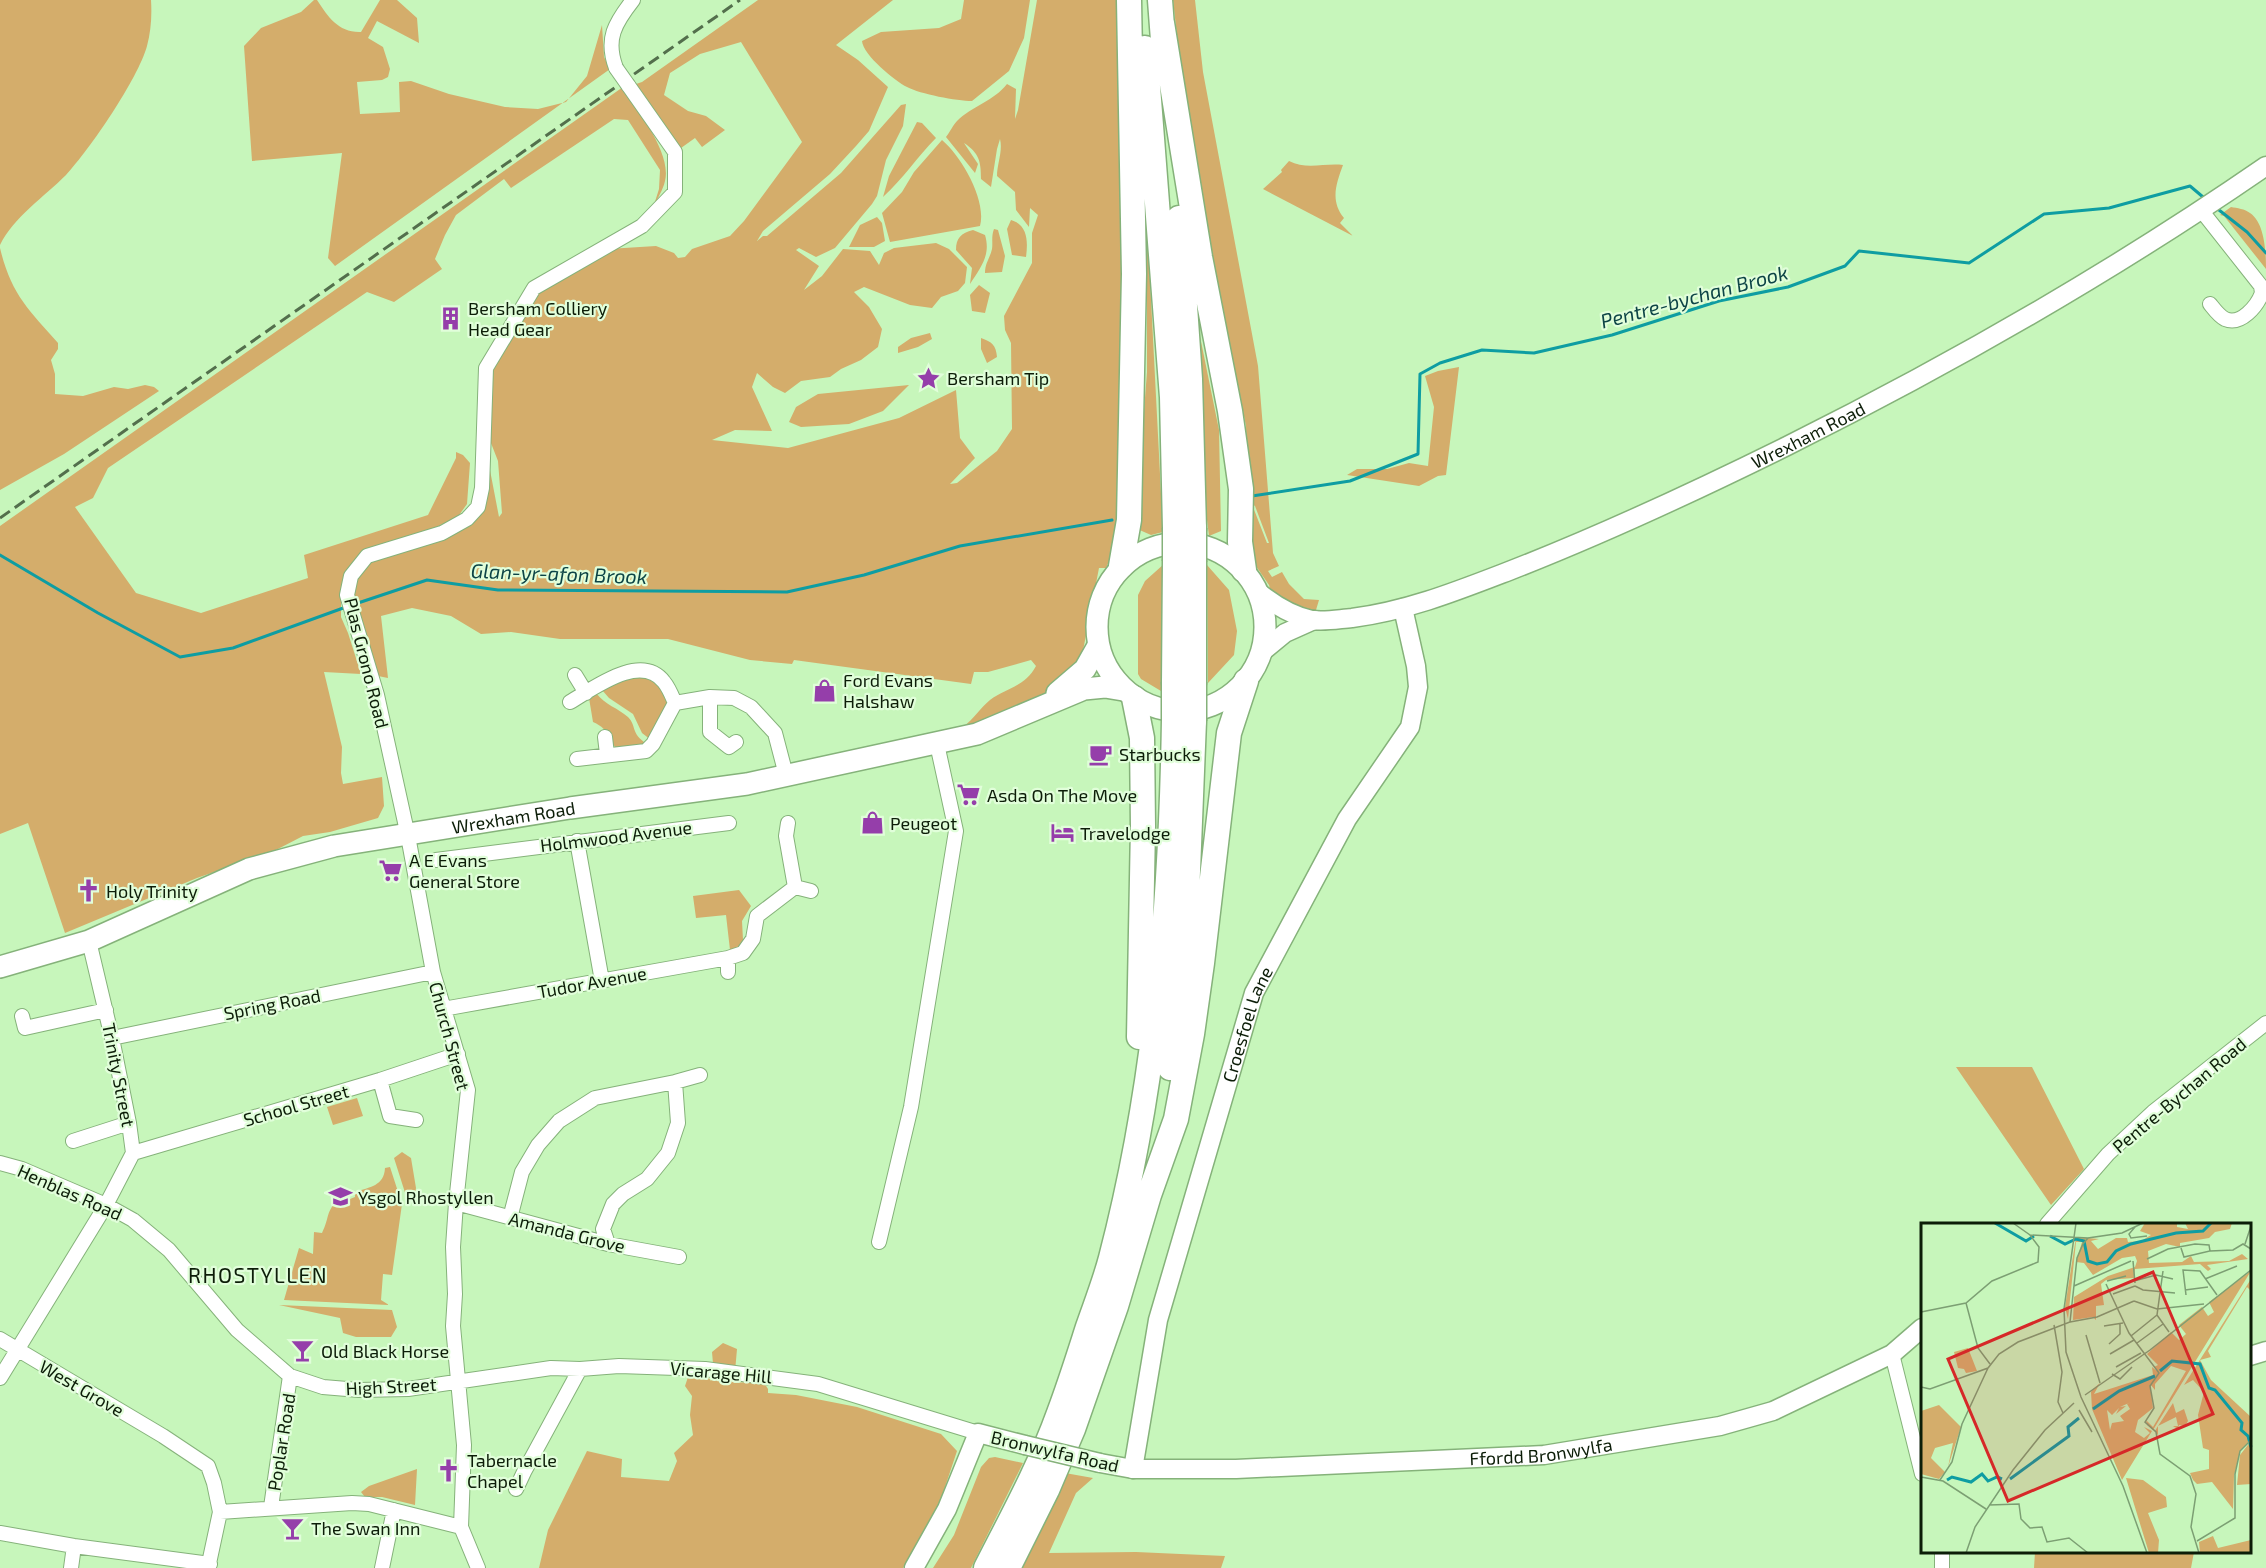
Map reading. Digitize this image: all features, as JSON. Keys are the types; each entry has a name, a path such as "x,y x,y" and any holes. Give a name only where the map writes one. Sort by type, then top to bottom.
{"highway":[{"path":"1121,566 1129,520 1134,273 1129,0"},
{"path":"1141,0 1184,528"},
{"path":"1149,1195 1164,1117 1178,1005 1187,896 1184,528 1190,379 1161,12"},
{"path":"1161,12 1200,257 1230,411 1241,489 1240,542 1244,570"},
{"path":"1008,1568 1047,1490 1073,1429 1116,1306 1149,1195 1176,1119 1202,963 1229,732 1246,681"},
{"path":"1129,694 1142,738 1143,826 1141,986 1133,1162"},
{"path":"986,1568 1022,1497 1059,1414 1110,1260 1133,1162 1155,1026 1165,926 1173,786 1184,720"}],"main road":[{"name":"Wrexham Road","path":"1262,652 1285,633 1314,620 1370,615 1403,609 1446,596 1524,565 1644,514 1840,420 1982,343 2202,210 2266,166"},
{"path":"1169,543 1197,544 1214,550 1222,553 1244,570 1257,591 1265,621 1262,652 1246,681 1231,695 1194,711 1173,712 1153,707 1129,694 1107,669 1098,646 1096,617 1104,590 1121,566 1143,551 1169,543"},
{"name":"Wrexham Road","path":"1257,591 1282,608 1314,620"},
{"name":"Croesfoel Lane","path":"1133,1469 1158,1320 1254,993 1347,819 1410,727 1418,687 1416,666 1403,609"},
{"name":"Wrexham Road","path":"1038,708 1075,679 1092,659 1098,646"},
{"name":"Wrexham Road","path":"0,967 89,941 249,869 334,846 408,836 570,808 747,784 977,734 1093,687 1129,694"},
{"name":"Ffordd Bronwylfa","path":"1133,1469 1236,1469 1544,1455 1720,1426 1773,1411 1892,1354 1921,1330"},
{"path":"2251,1356 2266,1351"},
{"path":"914,1568 947,1509 978,1433"},
{"name":"Bronwylfa Road","path":"978,1433 1133,1469"}],"street":[{"name":"Plas Grono Road","path":"408,836 377,695 348,598 351,576 367,556 442,533 467,519 478,507 482,488 486,369 534,288 642,226 675,192 675,152 616,68 610,54 612,34 619,18 633,0"},
{"path":"2202,210 2260,286 2262,293 2251,312 2232,320 2224,319 2210,304"},
{"path":"570,702 615,677 640,669 659,676 665,682 675,703"},
{"path":"575,675 586,693"},
{"path":"675,703 710,697 734,698 751,707 775,733 786,775"},
{"path":"710,697 710,732 729,747 736,742"},
{"path":"577,759 646,751 653,744 675,703"},
{"path":"604,737 606,754"},
{"path":"879,1242 911,1107 956,831 937,744"},
{"name":"Holmwood Avenue","path":"436,860 467,850 578,842 729,823"},
{"path":"783,832 795,887 811,891"},
{"name":"Church Street","path":"408,836 433,972 468,1090 453,1247 455,1294 453,1326 464,1445 461,1527"},
{"path":"578,842 602,981"},
{"name":"Tudor Avenue","path":"443,1009 602,981 728,965 743,953 753,939 757,916 795,887"},
{"name":"Trinity Street","path":"0,1378 106,1205 133,1153 112,1038 89,941"},
{"name":"Spring Road","path":"112,1038 433,972"},
{"path":"25,1029 106,1010"},
{"name":"Pentre-Bychan Road","path":"2048,1223 2108,1154 2154,1112 2266,1023"},
{"name":"School Street","path":"133,1153 380,1080 458,1054"},
{"path":"510,1218 522,1172 538,1145 558,1121 595,1098 700,1075"},
{"path":"380,1080 385,1119 416,1120"},
{"path":"608,1244 603,1229 613,1204 623,1194 646,1179 668,1153 678,1123 675,1082"},
{"path":"73,1141 129,1123"},
{"name":"Henblas Road","path":"0,1163 22,1169 106,1205 133,1220 169,1250 237,1330 291,1376"},
{"name":"Amanda Grove","path":"456,1203 608,1244 679,1257"},
{"name":"West Grove","path":"0,1339 163,1436 208,1466 220,1512"},
{"path":"1892,1354 1921,1466"},
{"name":"Vicarage Hill","path":"457,1382 551,1368 580,1370 619,1366 705,1369 787,1378 818,1384 978,1433"},
{"path":"516,1489 580,1370"},
{"name":"High Street","path":"291,1376 323,1387 359,1390 408,1389 457,1382"},
{"name":"Poplar Road","path":"271,1507 291,1376"},
{"path":"0,1533 209,1566 220,1512 271,1507 369,1504 461,1527 478,1568"},
{"path":"382,1568 387,1552 393,1510"},
{"path":"71,1568 74,1546"}],"shaded area":[{"path":"0,0 151,0 151,12 147,46 142,60 112,113 66,175 21,216 0,245"},
{"path":"317,0 335,23 353,32 361,32 380,0 397,0 417,18 419,43 377,21 368,38 383,47 390,69 388,77 382,80 357,82 360,114 400,112 399,82 411,81 449,94 505,107 538,109 563,103 335,266 328,258 342,153 252,161 244,46 261,28 301,12"},
{"path":"758,0 893,0 836,45 858,60 888,87 869,131 830,174 763,231 757,241 767,236 841,173 901,105 906,104 903,126 886,160 877,196 872,204 835,248 816,257 799,248 796,250 819,266 804,290 822,276 843,249 870,251 879,265 884,253 894,248 936,243 949,249 967,267 965,283 958,291 941,297 932,308 910,305 864,287 854,292 869,307 882,329 878,347 861,360 830,377 801,381 785,393 773,387 757,373 752,387 772,431 735,430 712,440 788,448 899,418 956,390 960,438 975,458 950,484 957,483 997,451 1012,429 1011,343 1005,330 1004,316 1032,263 1032,233 1038,215 1030,208 1029,227 1016,210 1015,192 997,176 1000,139 991,187 981,179 980,162 973,150 964,143 978,164 975,173 946,137 963,116 996,95 1007,84 1016,89 1015,119 1037,0 1116,0 1125,351 1120,525 1114,550 1106,568 1099,568 1081,661 1057,687 1023,709 995,721 963,727 990,700 1032,673 1036,666 1031,660 988,672 974,672 971,684 794,660 792,664 750,660 668,639 560,639 511,632 481,634 451,616 412,608 381,616 388,678 378,676 341,595 341,617 361,674 324,672 342,747 343,784 382,777 384,806 378,818 330,832 303,836 274,851 197,878 65,933 28,823 0,834 0,526 623,87 652,132 666,170 665,181 653,208 659,189 660,170 628,120 614,119 511,188 504,179 456,215 435,259 442,269 394,302 367,292 108,468 93,498 75,507 136,593 201,613 308,578 304,555 428,515 456,458 456,452 463,455 470,463 467,504 457,518 440,525 440,538 470,526 486,504 489,465 499,517 502,513 498,461 489,438 491,369 537,292 608,249 656,246 674,253 678,258 685,257 692,249 730,236 744,221 802,142 741,42 700,54 670,73 664,95 688,111 706,116 725,130 702,147 695,138 681,148 636,84"},
{"path":"964,0 1030,0 1024,38 1009,71 972,101 939,97 907,87 880,67 864,47 862,41 881,32 939,28 961,19"},
{"path":"1173,0 1195,0 1203,72 1258,366 1273,553 1279,566 1268,571 1272,577 1282,572 1289,584 1304,599 1319,600 1316,610 1295,611 1272,596 1269,585 1249,556 1248,506 1253,507 1267,543 1269,543 1255,506 1248,501 1246,426 1188,134"},
{"path":"602,25 604,57 610,69 569,98 587,76"},
{"path":"917,122 922,123 936,138 883,197 889,176"},
{"path":"942,140 957,157 971,179 980,204 980,226 890,242 882,213 902,192 914,172"},
{"path":"1289,161 1309,166 1343,165 1336,199 1344,218 1340,223 1353,236 1263,189 1282,172 1281,170"},
{"path":"2231,207 2248,212 2259,224 2264,239 2266,269 2224,216 2220,215"},
{"path":"877,217 882,223 885,241 874,247 849,247 860,225"},
{"path":"1011,220 1017,222 1024,230 1027,240 1026,257 1012,255 1007,229"},
{"path":"1147,222 1163,532 1151,535 1135,528 1147,372"},
{"path":"994,229 998,230 1005,256 1002,272 985,273 992,249"},
{"path":"973,230 985,235 987,249 984,261 970,284 972,268 956,250 960,237"},
{"path":"0,248 15,289 29,310 58,343 58,349 51,360 55,374 55,394 83,396 114,387 128,389 145,385 159,391 64,454 0,490"},
{"path":"979,285 990,293 985,313 972,311 970,295"},
{"path":"1193,302 1219,430 1221,531 1209,536 1207,520 1204,520"},
{"path":"930,333 932,339 918,347 898,353 898,347 911,338"},
{"path":"981,338 993,344 996,350 997,357 987,363 981,349"},
{"path":"1459,367 1446,475 1438,476 1419,486 1347,475 1357,469 1387,469 1409,463 1428,466 1434,407 1425,376"},
{"path":"909,385 883,411 849,424 801,427 789,422 796,407 818,394"},
{"path":"1164,564 1166,694 1141,679 1138,674 1138,595 1145,581"},
{"path":"1207,565 1229,590 1237,631 1234,655 1208,683"},
{"path":"631,676 646,677 656,681 669,704 651,740 642,733 633,714 609,698 602,690"},
{"path":"596,693 603,701 628,717 638,736 647,744 618,749 614,746 603,728 593,722 589,698"},
{"path":"739,890 751,906 742,921 741,949 730,950 726,915 696,918 693,896"},
{"path":"1956,1067 2032,1067 2084,1169 2051,1205"},
{"path":"357,1098 363,1116 333,1125 327,1107"},
{"path":"402,1152 411,1158 416,1188 414,1200 408,1202 394,1158"},
{"path":"390,1167 402,1204 392,1275 383,1274 381,1300 389,1305 284,1300 299,1248 313,1254 314,1232 322,1233 330,1211 339,1199 350,1199 355,1197 355,1192 375,1185 382,1179 385,1168"},
{"path":"279,1305 392,1310 397,1327 391,1337 356,1337 343,1333 340,1318"},
{"path":"723,1343 737,1349 734,1383 763,1381 768,1393 796,1395 857,1407 941,1434 957,1451 936,1514 903,1568 539,1568 548,1530 587,1451 622,1459 621,1477 669,1481 677,1461 674,1453 693,1435 690,1415 692,1396 685,1386 690,1371 706,1374 711,1381 714,1375 712,1352"},
{"path":"995,1457 1023,1463 971,1568 933,1568 954,1535 981,1467 989,1458"},
{"path":"417,1469 415,1505 382,1497 365,1497 361,1492 369,1486"},
{"path":"1065,1473 1093,1478 1076,1493 1049,1553 1136,1552 1225,1556 1221,1568 1018,1568"},
{"path":"2035,1553 2194,1553 2191,1568 2034,1568"}],"waterway":[{"name":"Pentre-bychan Brook","path":"1252,496 1350,481 1418,454 1420,374 1440,363 1482,350 1534,353 1612,335 1719,301 1788,287 1845,266 1859,251 1969,263 2044,214 2109,208 2190,186 2203,197"},
{"name":"Pentre-bychan Brook","path":"2219,210 2247,232 2266,253"},
{"name":"Glan-yr-afon Brook","path":"355,604 427,580 498,590 787,592 864,575 960,546 1112,520"},
{"name":"Glan-yr-afon Brook","path":"0,555 98,613 180,657 233,648 346,607"}],"railway":[{"path":"0,518 740,0"}],"place":[{"name":"Bersham Colliery Head Gear","path":"450,318"},
{"name":"Bersham Tip","path":"929,378"},
{"name":"Ford Evans Halshaw","path":"825,690"},
{"name":"Starbucks","path":"1101,754"},
{"name":"Asda On The Move","path":"969,795"},
{"name":"Peugeot","path":"872,823"},
{"name":"Travelodge","path":"1062,833"},
{"name":"A E Evans General Store","path":"391,870"},
{"name":"Holy Trinity","path":"88,891"},
{"name":"Ysgol Rhostyllen","path":"340,1197"},
{"name":"Old Black Horse","path":"303,1351"},
{"name":"Tabernacle Chapel","path":"449,1470"},
{"name":"The Swan Inn","path":"293,1528"}],"district":[{"name":"RHOSTYLLEN","path":"258,1274"}]}
